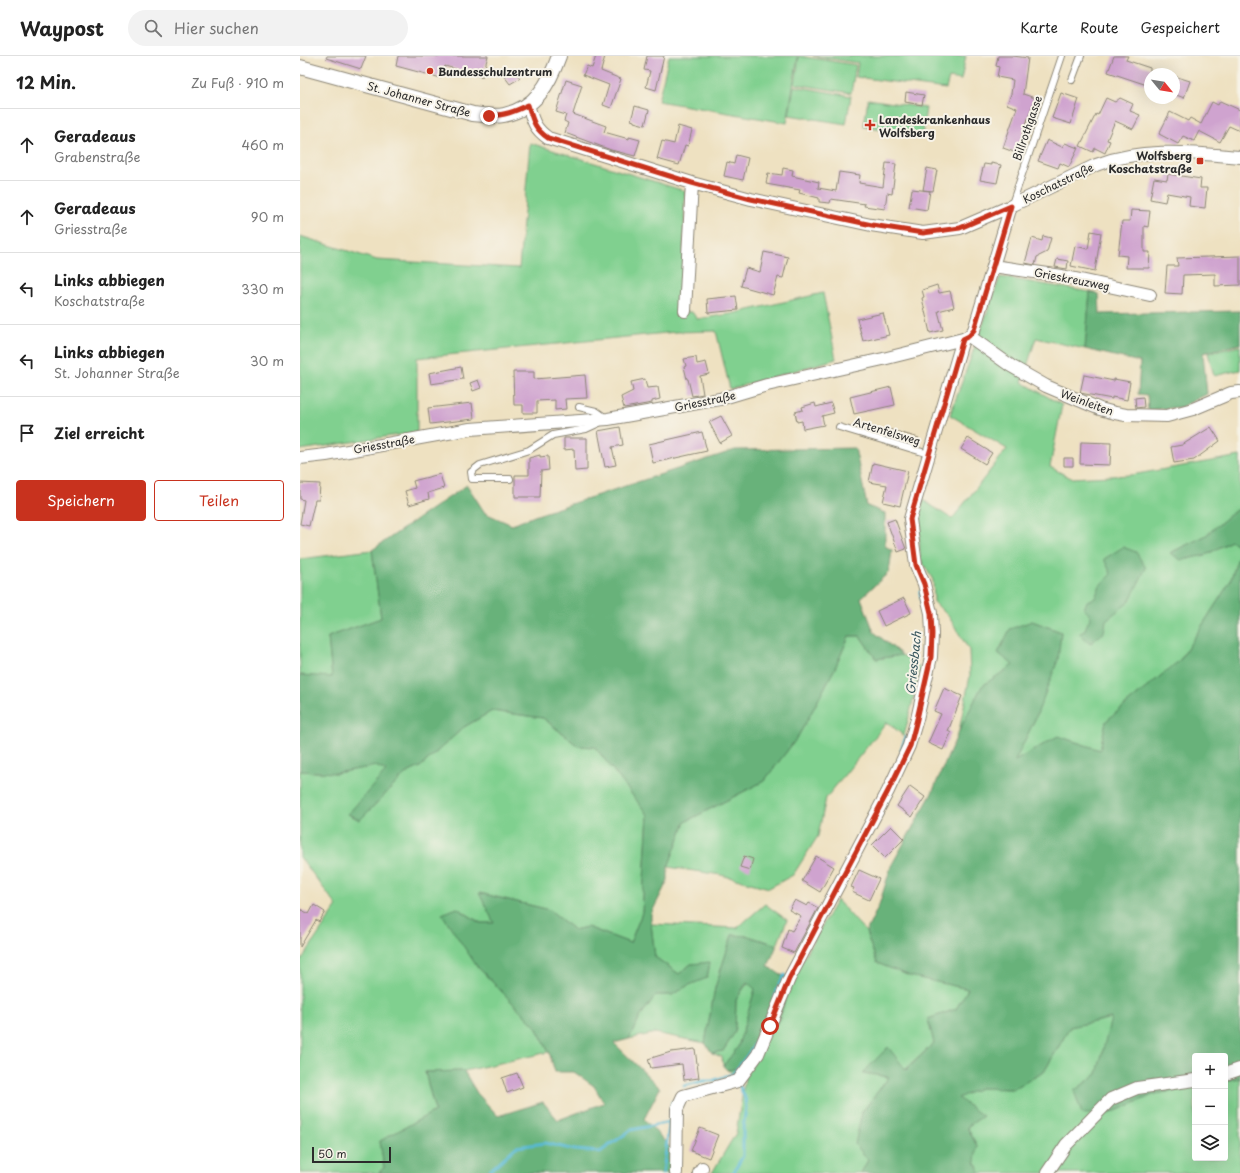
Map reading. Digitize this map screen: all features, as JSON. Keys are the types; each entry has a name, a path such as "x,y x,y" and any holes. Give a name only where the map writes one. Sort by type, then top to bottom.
{"street":[{"name":"St. Johanner Straße","path":"300,67 473,114 489,116 503,115 514,112 528,105 539,95 546,85 553,73 559,56"},
{"name":"Koschatstraße","path":"528,105 535,126 548,138 692,183 751,199 872,225 923,233 960,228 1011,206 1096,164 1117,158 1152,153 1240,157"},
{"path":"686,311 692,183"},
{"path":"676,1173 677,1109 683,1096 738,1081 758,1054 789,979 910,746 931,657 932,634 931,613 924,584 916,565 910,519 966,337 974,330 1011,206"},
{"name":"Grieskreuzweg","path":"993,266 1062,276 1150,295"},
{"name":"Weinleiten","path":"966,337 1011,366 1046,386 1100,409 1115,413 1126,415 1167,416 1193,409 1240,392"},
{"name":"Griesstraße","path":"300,458 470,429 608,419 720,399 767,385 883,359 966,337"},
{"path":"1228,1073 1240,1069"},
{"path":"1047,1173 1066,1145 1111,1099 1137,1088 1192,1080"}],"lane":[{"name":"Billrothgasse","path":"1011,206 1062,56"},
{"path":"1072,80 1081,56"},
{"path":"579,407 596,411 608,419"},
{"path":"510,479 472,479 471,472 480,465 529,450 553,435 586,429 608,419"},
{"name":"Artenfelsweg","path":"839,427 929,454"}],"green space":[{"path":"669,56 798,56 787,123 658,101"},
{"path":"799,56 856,65 851,93 795,84"},
{"path":"813,56 966,56 961,80 949,78 946,89 856,77 858,63"},
{"path":"794,86 851,96 846,124 789,115"},
{"path":"868,99 926,108 922,136 864,126"},
{"path":"530,143 685,191 682,312 692,312 697,319 731,314 823,293 836,359 730,389 716,331 676,332 417,358 417,432 300,450 300,236 377,260 519,268"},
{"path":"1000,277 1090,292 1085,349 1036,338 1022,382 1062,405 1050,467 1071,478 1131,475 1240,456 1240,510 1236,510 1205,536 1170,553 1206,555 1231,541 1240,546 1240,551 1230,582 1180,660 1106,721 1100,750 1058,736 1014,762 1036,717 1061,632 1032,621 1014,665 982,686 959,731 970,676 969,650 949,617 934,602 933,580 920,558 919,523 923,500 952,519 1007,449 950,415"},
{"path":"1090,292 1099,294 1100,314 1240,311 1240,344 1203,353 1207,394 1181,407 1148,410 1147,395 1138,394 1140,362 1085,349"},
{"path":"1240,346 1240,370 1214,376 1208,353"},
{"path":"855,448 867,506 885,513 885,546 892,550 889,572 861,598 874,632 902,655 876,659 860,636 849,636 835,668 797,738 764,781 685,822 668,867 668,880 651,914 655,957 679,974 691,964 710,962 707,978 687,986 672,995 656,995 641,1015 629,1039 614,1043 660,1088 644,1119 671,1148 670,1173 378,1173 384,1168 380,1141 435,1111 425,1072 464,1071 477,1093 498,1116 543,1102 558,1120 604,1103 594,1086 574,1072 555,1072 549,1052 536,1027 476,965 442,914 457,908 480,923 494,923 479,893 550,910 574,930 587,927 630,943 642,913 648,815 595,747 578,746 543,718 492,711 464,727 420,767 405,774 360,820 348,814 386,771 376,766 336,773 300,771 300,675 332,677 328,637 381,618 372,550 467,485 485,513 512,525 537,515 735,450"},
{"path":"1236,510 1240,510 1240,546 1231,541 1206,555 1181,560 1170,553 1205,536"},
{"path":"1123,547 1136,552 1146,568 1129,602 1106,620 1104,632 1090,644 1079,634 1084,631 1091,616 1084,609 1087,601 1095,598 1100,585 1111,574 1104,559"},
{"path":"372,550 381,618 328,637 332,678 300,675 300,559"},
{"path":"1240,551 1240,1078 1228,1080 1228,1053 1192,1053 1192,1088 1155,1094 1111,1113 1082,1114 1074,1091 1097,1074 1111,1018 1070,1027 1044,1072 1013,1089 980,1088 958,1098 983,1116 967,1127 977,1146 975,1161 980,1173 861,1173 868,1160 855,1144 862,1112 889,1077 863,1073 888,1047 906,1070 934,1043 928,1019 956,1009 968,989 910,976 877,963 866,932 879,905 891,866 931,795 959,731 982,686 1013,665 998,653 1010,629 1032,621 1061,632 1058,660 1036,717 1015,761 1058,736 1100,750 1106,721 1180,660 1230,582"},
{"path":"849,636 860,636 876,659 902,655 921,668 904,736 887,722 826,798 818,836 793,875 769,888 721,875 668,867 685,822 764,781 797,738 835,668"},
{"path":"492,711 543,718 578,746 595,747 648,815 642,913 630,943 587,927 574,930 550,910 480,893 494,923 481,923 457,908 476,965 536,1027 549,1052 464,1071 425,1072 435,1111 380,1141 384,1168 378,1173 300,1173 300,962 337,906 300,857 300,771 336,773 376,766 387,772 348,814 360,820 405,774 420,767 464,727"},
{"path":"837,900 866,932 877,963 910,976 968,989 956,1009 928,1019 934,1043 905,1070 863,1073 889,1077 862,1112 868,1160 861,1173 712,1173 736,1133 745,1078 727,1070 739,1068"},
{"path":"765,904 787,920 777,945 748,936 732,935 715,988 705,1043 655,1033 629,1039 641,1015 656,995 672,995 707,977 710,963 691,964 679,974 655,957 651,924 737,928"},
{"path":"732,935 748,936 777,945 768,966 781,975 792,977 779,1021 739,1068 727,1070 723,1066 738,1047 755,989 747,982 736,1000 735,1032 723,1051 712,1053 705,1043 715,988"},
{"path":"748,982 755,989 738,1047 723,1066 722,1057 712,1053 723,1051 735,1032 736,1000"},
{"path":"1112,1018 1097,1074 1074,1091 1111,1113 1155,1094 1192,1088 1192,1161 1228,1161 1228,1080 1240,1078 1240,1173 980,1173 974,1161 977,1146 967,1126 982,1116 957,1098 980,1088 1013,1089 1044,1072 1070,1027"}],"building":[{"path":"327,56 366,56 361,69 326,58"},
{"name":"Bundesschulzentrum","path":"398,56 488,56 482,77 445,66 441,78 396,66"},
{"path":"596,56 605,56 601,71 621,79 611,108 603,105 609,85 583,75 587,66 592,68"},
{"path":"647,56 664,56 656,90 646,87 650,71 644,70"},
{"path":"998,56 1028,58 1023,94 1035,98 1017,153 1003,148 1017,108 1007,104 1011,94 1013,80 997,77 999,67 996,66"},
{"path":"1114,56 1128,56 1126,60 1150,68 1144,68 1144,84 1108,72"},
{"path":"514,69 520,78 510,84 504,76"},
{"path":"1180,78 1190,81 1184,98 1180,96"},
{"path":"566,80 582,85 573,114 606,126 604,132 629,139 629,137 640,140 635,156 611,150 565,133 568,123 564,121 566,115 556,112"},
{"path":"906,92 924,95 922,105 905,102"},
{"path":"1061,93 1079,99 1071,124 1052,118"},
{"path":"1106,98 1115,102 1120,98 1133,104 1130,111 1140,115 1133,129 1115,121 1107,140 1110,141 1105,153 1095,148 1093,152 1080,146"},
{"path":"1220,101 1240,110 1240,131 1229,126 1220,142 1199,131 1194,141 1183,136 1178,144 1159,134 1170,112 1188,121 1190,118 1201,124 1212,102 1218,105"},
{"path":"635,106 649,110 645,125 631,120"},
{"path":"678,126 692,130 688,146 685,145 679,165 657,159 662,141 674,144"},
{"path":"1047,140 1062,147 1065,143 1078,148 1069,167 1060,163 1058,168 1038,161"},
{"path":"736,155 748,158 743,180 724,176 727,162 734,164"},
{"path":"886,163 896,164 892,194 887,193 885,209 864,206 865,204 831,199 830,203 819,202 819,198 799,193 800,190 766,184 768,173 782,175 783,168 793,170 792,176 819,182 818,188 836,191 839,172 860,175 859,183 883,187"},
{"path":"991,163 1001,165 997,183 980,180 984,164 991,165"},
{"path":"927,168 937,170 933,191 923,190"},
{"path":"1168,174 1201,179 1200,188 1207,188 1205,208 1189,206 1190,197 1167,193 1165,202 1150,199 1154,178 1167,180"},
{"path":"912,189 930,191 927,210 909,207"},
{"path":"1131,210 1150,211 1148,227 1144,226 1144,252 1150,252 1149,268 1126,268 1127,256 1118,255 1122,221 1130,221"},
{"path":"1091,231 1101,233 1095,271 1071,266 1075,246 1088,249"},
{"path":"1043,236 1051,238 1047,252 1037,257 1035,265 1025,263 1032,238 1042,241"},
{"path":"764,252 788,257 783,278 778,277 773,295 741,286 746,268 760,272"},
{"path":"1240,256 1240,285 1215,286 1215,274 1183,275 1182,294 1165,293 1167,266 1178,266 1177,258"},
{"path":"1057,259 1068,261 1067,269 1055,267"},
{"path":"937,285 939,293 950,291 954,307 938,311 943,330 930,333 922,298 924,297 922,290"},
{"path":"736,296 738,310 708,313 707,299"},
{"path":"883,313 889,335 863,341 857,319"},
{"path":"696,357 697,364 706,362 709,374 700,376 703,394 692,396 684,367 686,366 684,359"},
{"path":"461,367 463,379 431,384 429,373"},
{"path":"513,372 534,372 534,379 585,375 587,398 565,399 566,409 555,410 555,400 537,401 537,413 523,413 523,405 514,405"},
{"path":"1084,375 1114,381 1114,379 1130,382 1127,400 1112,397 1112,399 1080,393"},
{"path":"645,379 647,388 658,387 660,399 652,401 652,403 624,408 621,397 633,391 631,382"},
{"path":"478,380 481,388 473,391 470,383"},
{"path":"891,387 895,405 854,414 850,397"},
{"path":"1143,397 1144,407 1136,408 1135,398"},
{"path":"472,403 474,419 430,424 428,408"},
{"path":"815,403 816,407 831,403 834,413 822,416 824,425 803,429 802,421 797,422 795,412 803,410 802,407"},
{"path":"721,416 732,436 720,443 709,422"},
{"path":"620,427 623,445 612,447 616,465 605,467 598,431"},
{"path":"1211,427 1220,441 1194,460 1174,463 1171,447 1182,445"},
{"path":"885,428 919,438 917,446 883,436"},
{"path":"702,432 707,451 653,463 649,444"},
{"path":"564,438 587,438 587,470 575,471 574,449 564,450"},
{"path":"968,438 992,453 985,464 961,449"},
{"path":"1081,442 1111,443 1110,465 1080,464"},
{"path":"540,455 540,457 548,456 549,470 541,471 540,497 515,497 515,475 529,475 529,458"},
{"path":"1064,458 1073,458 1073,466 1064,466"},
{"path":"873,463 908,471 900,506 883,502 887,485 869,482"},
{"path":"440,474 444,488 428,493 429,499 409,505 405,491 415,488 413,481"},
{"path":"300,483 320,484 319,500 315,500 309,526 300,524 304,500 300,499"},
{"path":"895,519 906,549 898,552 887,522"},
{"path":"904,598 911,613 884,626 877,611"},
{"path":"944,688 962,696 948,731 951,733 943,750 928,743 941,714 934,711"},
{"path":"910,786 925,797 912,817 897,806"},
{"path":"891,826 904,839 885,858 872,845"},
{"path":"744,856 753,859 750,870 740,867"},
{"path":"816,856 834,867 820,892 802,881"},
{"path":"859,870 879,879 869,900 852,892 854,888 851,887"},
{"path":"795,900 807,906 809,903 818,908 794,953 782,948 788,929 792,931 801,916 789,910"},
{"path":"314,905 325,912 319,922 316,920 300,947 300,909 309,914"},
{"path":"695,1049 699,1078 684,1080 682,1064 651,1068 648,1059 671,1052"},
{"path":"517,1073 523,1087 507,1093 502,1078"},
{"path":"700,1128 718,1135 709,1158 691,1151"}],"waterway":[{"name":"Griessbach","path":"920,592 926,628"},
{"name":"Griessbach","path":"901,750 906,737"},
{"name":"Griessbach","path":"775,999 776,991 785,975"},
{"name":"Griessbach","path":"684,1086 703,1081 712,1081 733,1074 759,1037"},
{"path":"733,1173 743,1156 743,1128 746,1108 745,1098 739,1085"},
{"name":"Griessbach","path":"663,1173 672,1102"},
{"path":"487,1173 516,1147 545,1143 575,1150 600,1152 631,1130 670,1122"}],"place":[{"name":"Bundesschulzentrum","path":"430,71"},
{"name":"Landeskrankenhaus Wolfsberg","path":"870,125"},
{"name":"Wolfsberg Koschatstraße","path":"1200,161"}],"route":[{"path":"489,116 503,115 514,112 528,105 535,126 548,138 692,183 751,199 872,225 923,233 960,228 1011,206 974,330 969,336 963,339 910,519 916,565 924,584 931,613 932,634 931,657 910,746 888,791 789,979 770,1026"}]}
